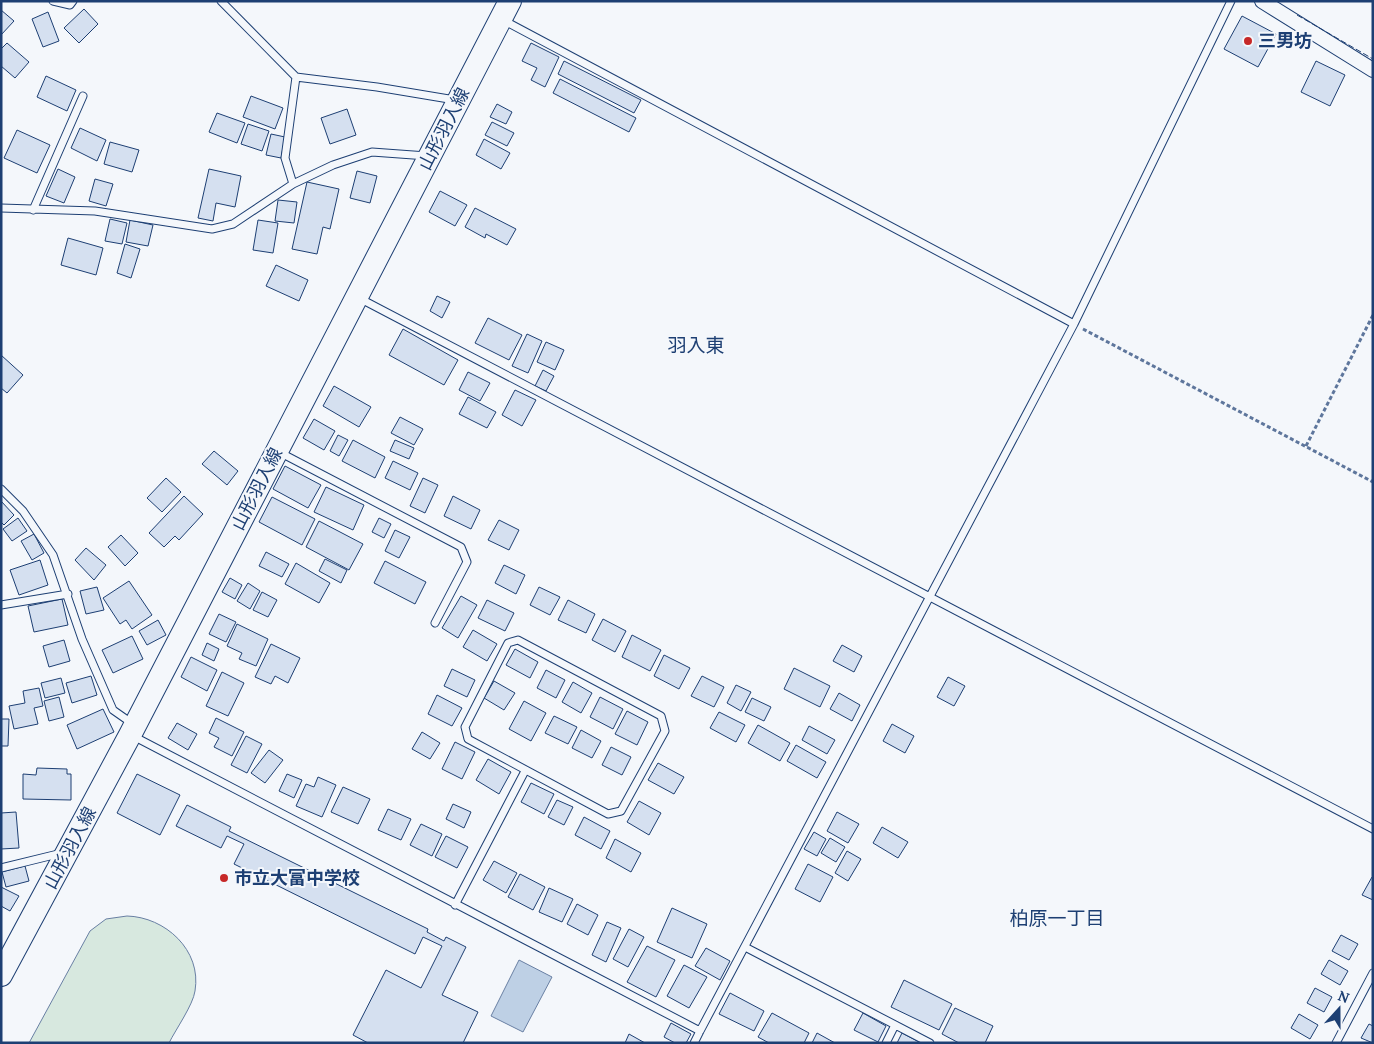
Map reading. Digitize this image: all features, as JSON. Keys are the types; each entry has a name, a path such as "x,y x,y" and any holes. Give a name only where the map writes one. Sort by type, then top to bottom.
{"main road":[{"name":"山形羽入線","path":"1,975 132,730 506,10"}],"street":[{"path":"1262,1 1373,70"}],"lane":[{"path":"53,1 70,4 73,1"},
{"path":"221,1 296,78 377,87 458,101"},
{"path":"694,1043 1074,324 1231,1"},
{"path":"506,10 1074,324"},
{"path":"292,184 285,158 296,78"},
{"path":"34,210 82,96"},
{"path":"1,208 95,211 212,229 233,224 292,184 333,165 372,152 430,156"},
{"path":"356,296 929,598 1373,829"},
{"path":"276,450 461,547 467,562 435,623"},
{"path":"1,489 23,511 53,555 82,638 113,710 132,730 455,905 700,1031"},
{"path":"1,605 68,594"},
{"path":"518,640 660,716 665,731 621,810 608,814 525,771 468,739 465,727 508,643 518,640"},
{"path":"455,905 525,771"},
{"path":"1,868 68,852"},
{"path":"745,947 930,1043"},
{"path":"1336,1043 1373,973"},
{"path":"886,1043 896,1025"}],"path":[{"path":"1306,446 1373,315"},
{"path":"1074,324 1373,482"}],"shaded area":[{"path":"127,916 155,922 167,929 187,950 193,962 196,976 194,997 169,1043 29,1043 90,931 106,919"}],"water":[{"path":"519,960 552,977 523,1032 491,1016"}],"building":[{"path":"84,9 98,24 79,43 64,28"},
{"path":"1,10 14,21 1,35"},
{"path":"48,12 59,41 43,47 32,19"},
{"path":"1242,16 1276,34 1258,67 1224,49"},
{"path":"7,43 29,62 15,78 1,66 1,49"},
{"path":"531,43 559,57 545,87 531,80 537,68 522,61"},
{"path":"564,61 641,100 634,113 558,74"},
{"path":"1316,61 1345,75 1330,106 1301,92"},
{"path":"46,76 76,90 67,111 37,97"},
{"path":"560,79 636,118 629,132 553,93"},
{"path":"251,96 283,108 275,129 243,117"},
{"path":"497,104 512,112 506,124 490,117"},
{"path":"347,109 356,135 330,144 321,118"},
{"path":"217,113 245,123 237,143 209,132"},
{"path":"492,122 514,133 507,146 485,135"},
{"path":"248,124 269,131 262,151 241,144"},
{"path":"80,128 106,140 97,161 71,148"},
{"path":"17,130 50,145 37,173 4,158"},
{"path":"271,134 285,137 281,158 266,155"},
{"path":"484,139 510,153 501,169 476,155"},
{"path":"110,142 139,150 132,172 104,164"},
{"path":"58,169 75,177 64,203 46,196"},
{"path":"209,169 241,176 235,207 216,203 213,221 198,218"},
{"path":"357,171 377,176 370,203 350,198"},
{"path":"95,179 113,184 106,206 89,201"},
{"path":"307,182 339,189 330,229 323,227 317,254 292,249"},
{"path":"440,191 467,205 455,226 429,212"},
{"path":"278,200 297,202 294,223 275,221"},
{"path":"475,208 516,229 507,245 486,234 485,238 465,227"},
{"path":"110,219 127,223 122,244 105,241"},
{"path":"130,220 153,225 148,246 126,242"},
{"path":"258,220 278,223 273,253 253,250"},
{"path":"68,238 103,248 96,275 61,265"},
{"path":"125,244 140,249 131,278 117,273"},
{"path":"276,265 308,280 299,301 266,286"},
{"path":"437,296 450,302 442,318 430,311"},
{"path":"488,318 522,335 509,360 475,343"},
{"path":"403,329 458,360 444,385 389,355"},
{"path":"527,334 542,341 528,373 512,366"},
{"path":"546,342 564,350 555,370 537,362"},
{"path":"1,355 23,375 7,393 1,388"},
{"path":"543,370 554,376 546,391 535,386"},
{"path":"468,372 490,383 480,401 459,390"},
{"path":"334,386 371,407 359,427 323,406"},
{"path":"515,390 536,400 522,426 502,415"},
{"path":"468,397 496,412 487,428 459,414"},
{"path":"400,417 423,429 414,445 391,433"},
{"path":"314,419 335,431 324,450 303,438"},
{"path":"338,435 348,440 339,456 330,451"},
{"path":"353,440 385,457 375,478 342,461"},
{"path":"395,440 414,448 409,459 390,451"},
{"path":"214,451 238,471 227,485 202,464"},
{"path":"393,461 418,473 410,490 385,478"},
{"path":"285,466 321,485 308,508 273,489"},
{"path":"166,478 181,492 162,512 147,498"},
{"path":"423,478 438,485 425,513 410,506"},
{"path":"326,487 364,505 353,530 314,512"},
{"path":"184,496 203,514 179,540 175,536 164,547 149,533"},
{"path":"453,496 480,510 471,529 444,516"},
{"path":"272,497 315,519 302,545 259,522"},
{"path":"1,501 14,515 4,525 1,522"},
{"path":"18,518 27,531 12,541 3,529"},
{"path":"379,518 391,524 384,538 372,532"},
{"path":"499,520 519,530 509,550 488,540"},
{"path":"319,521 363,544 349,570 306,547"},
{"path":"395,530 410,537 399,558 385,551"},
{"path":"34,534 44,553 32,560 21,541"},
{"path":"121,535 138,553 125,566 108,547"},
{"path":"86,548 106,565 94,580 75,560"},
{"path":"266,552 289,564 282,577 259,566"},
{"path":"325,559 347,570 341,583 319,571"},
{"path":"40,560 48,585 19,595 10,570"},
{"path":"385,561 426,582 415,604 374,583"},
{"path":"296,563 330,583 319,603 285,584"},
{"path":"504,565 525,575 516,594 495,583"},
{"path":"230,578 242,585 235,599 222,592"},
{"path":"129,581 152,615 132,629 126,620 120,624 103,598"},
{"path":"248,583 260,591 250,609 237,601"},
{"path":"97,587 104,610 86,614 80,591"},
{"path":"539,587 560,597 550,615 530,605"},
{"path":"262,592 277,600 268,617 253,610"},
{"path":"461,596 477,605 458,638 442,628"},
{"path":"62,599 68,625 34,632 28,606"},
{"path":"487,600 514,613 505,631 478,618"},
{"path":"568,600 595,614 586,633 558,620"},
{"path":"219,614 236,622 226,642 209,634"},
{"path":"603,619 626,631 615,652 592,640"},
{"path":"158,620 166,635 147,645 139,631"},
{"path":"237,624 268,639 256,666 239,659 242,653 227,646"},
{"path":"473,630 497,644 487,661 463,647"},
{"path":"632,635 661,650 650,671 622,657"},
{"path":"132,636 143,659 113,673 102,650"},
{"path":"64,640 70,661 49,667 43,646"},
{"path":"207,643 219,649 214,661 202,655"},
{"path":"271,644 300,658 288,683 275,676 271,684 255,677"},
{"path":"842,645 862,656 854,672 833,661"},
{"path":"515,649 538,662 530,678 506,665"},
{"path":"664,655 690,668 679,689 654,676"},
{"path":"191,657 217,670 207,691 181,677"},
{"path":"794,668 830,686 820,707 784,689"},
{"path":"452,669 475,680 467,697 444,686"},
{"path":"546,670 565,680 556,698 537,688"},
{"path":"222,672 244,683 228,716 206,706"},
{"path":"91,676 97,695 72,703 66,683"},
{"path":"702,676 724,687 714,707 691,696"},
{"path":"948,677 965,686 954,706 937,697"},
{"path":"61,678 65,693 45,698 41,683"},
{"path":"494,681 515,693 504,710 484,698"},
{"path":"573,682 592,693 581,713 562,702"},
{"path":"736,685 751,692 741,711 727,703"},
{"path":"39,688 43,706 34,708 38,724 14,729 9,706 25,703 23,691"},
{"path":"839,693 860,705 852,721 830,709"},
{"path":"437,695 462,708 452,726 428,714"},
{"path":"59,697 64,717 49,721 44,701"},
{"path":"600,697 623,709 613,729 590,717"},
{"path":"752,698 771,707 764,721 745,712"},
{"path":"524,701 546,713 531,741 509,729"},
{"path":"103,709 114,732 77,749 67,725"},
{"path":"627,711 648,722 637,745 615,734"},
{"path":"719,712 745,725 736,742 710,728"},
{"path":"554,716 577,727 568,744 545,733"},
{"path":"216,718 244,732 232,756 214,747 219,738 209,733"},
{"path":"1,719 9,719 8,746 1,746"},
{"path":"177,723 197,734 188,750 168,738"},
{"path":"892,724 914,736 905,753 883,741"},
{"path":"758,725 790,743 780,761 748,743"},
{"path":"809,726 835,740 827,754 802,740"},
{"path":"581,730 601,741 592,758 572,748"},
{"path":"422,732 440,743 430,759 412,749"},
{"path":"246,736 262,744 247,773 231,765"},
{"path":"455,742 475,752 462,779 442,769"},
{"path":"796,745 826,762 817,778 787,761"},
{"path":"611,747 631,757 622,775 602,765"},
{"path":"269,750 283,760 265,783 251,773"},
{"path":"488,759 511,772 499,794 476,780"},
{"path":"658,763 684,777 674,794 648,780"},
{"path":"37,768 67,769 67,774 71,774 71,800 23,799 23,774 36,775"},
{"path":"137,774 180,795 160,835 117,813"},
{"path":"287,774 302,780 294,798 279,791"},
{"path":"318,777 336,785 322,817 296,806 306,784 314,787"},
{"path":"531,783 554,794 544,814 521,802"},
{"path":"343,787 370,799 358,824 331,812"},
{"path":"557,800 573,807 564,825 548,817"},
{"path":"639,801 661,813 649,835 627,822"},
{"path":"453,804 471,812 464,828 446,819"},
{"path":"187,805 231,827 229,831 428,929 427,932 444,941 446,937 466,947 442,995 478,1012 463,1043 368,1043 353,1035 386,970 421,988 442,946 423,937 415,954 234,864 244,844 227,836 221,848 176,826"},
{"path":"388,809 411,819 401,840 378,830"},
{"path":"16,812 19,848 1,849 1,813"},
{"path":"837,812 859,824 848,843 827,831"},
{"path":"584,817 610,831 601,849 575,835"},
{"path":"421,824 442,834 432,856 410,845"},
{"path":"882,827 908,842 898,858 873,843"},
{"path":"814,832 826,839 817,856 804,849"},
{"path":"446,836 468,847 457,868 435,857"},
{"path":"830,838 845,847 836,862 821,853"},
{"path":"615,839 641,853 631,872 606,858"},
{"path":"847,851 861,859 848,881 835,873"},
{"path":"494,861 517,873 506,893 483,880"},
{"path":"808,864 833,877 820,902 795,889"},
{"path":"25,866 29,881 6,887 2,872"},
{"path":"520,874 545,887 533,910 508,897"},
{"path":"1373,877 1373,900 1362,895"},
{"path":"1,887 19,896 10,911 1,906"},
{"path":"549,888 573,899 562,922 539,912"},
{"path":"577,904 598,915 588,935 567,924"},
{"path":"672,908 707,924 692,958 657,942"},
{"path":"607,922 621,928 606,962 592,955"},
{"path":"629,929 644,937 628,967 613,959"},
{"path":"1341,935 1358,944 1349,960 1332,951"},
{"path":"647,946 675,960 656,997 627,982"},
{"path":"706,948 730,961 720,980 695,966"},
{"path":"1329,960 1348,971 1340,985 1321,974"},
{"path":"684,965 707,977 689,1008 667,996"},
{"path":"904,980 952,1004 939,1030 891,1007"},
{"path":"1315,988 1332,997 1324,1012 1307,1003"},
{"path":"730,993 764,1011 754,1031 719,1014"},
{"path":"955,1008 993,1026 985,1043 959,1043 942,1034"},
{"path":"772,1013 809,1033 804,1043 769,1043 758,1037"},
{"path":"863,1013 886,1026 878,1042 854,1030"},
{"path":"1299,1014 1318,1025 1310,1039 1291,1028"},
{"path":"671,1023 691,1034 686,1043 675,1043 664,1037"},
{"path":"1369,1024 1373,1026 1373,1043 1361,1038"},
{"path":"817,1033 835,1043 812,1043"},
{"path":"902,1033 921,1043 897,1043"},
{"path":"629,1034 645,1043 625,1043"}],"fence":[{"path":"1297,15 1373,59"}],"place":[{"name":"三男坊","path":"1248,41"},
{"name":"市立大富中学校","path":"224,878"}],"district":[{"name":"羽入東","path":"696,345"},
{"name":"柏原一丁目","path":"1057,918"}]}
